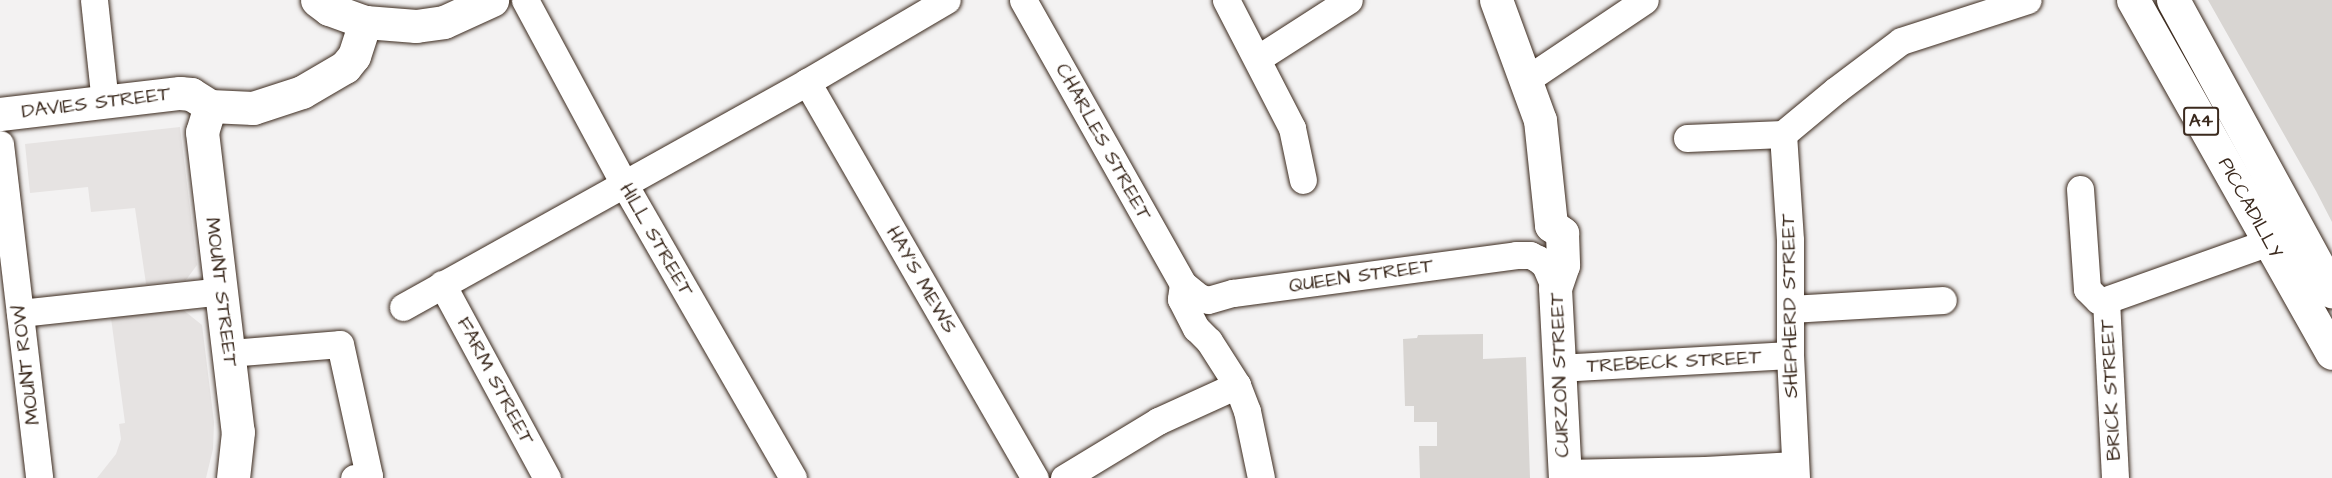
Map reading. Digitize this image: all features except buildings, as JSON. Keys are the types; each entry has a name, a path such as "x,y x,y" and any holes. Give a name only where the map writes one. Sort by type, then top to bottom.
{"street":[{"path":"93,0 105,103"},
{"path":"317,0 328,9 364,22 416,26 444,22 492,0"},
{"name":"HILL STREET","path":"525,0 624,184 793,478"},
{"path":"403,307 807,82 947,0"},
{"name":"CHARLES STREET","path":"1023,0 1184,284 1198,297 1208,300 1206,309 1211,324 1209,341"},
{"path":"1226,0 1292,128 1303,180"},
{"path":"1257,59 1349,0"},
{"name":"CURZON STREET","path":"1496,0 1540,120 1551,225 1562,233 1563,264 1554,288 1564,475"},
{"path":"1526,80 1645,0"},
{"path":"1687,138 1783,134 1901,41 2028,0"},
{"name":"PICCADILLY","path":"2133,0 2332,353"},
{"name":"PICCADILLY","path":"2173,0 2289,209 2332,292"},
{"name":"DAVIES STREET","path":"0,114 180,93 191,94 210,106 253,108 302,92 329,79 351,62 364,22"},
{"name":"HAY'S MEWS","path":"807,82 1035,478"},
{"name":"MOUNT STREET","path":"210,106 202,132 238,432 233,478"},
{"name":"SHEPHERD STREET","path":"1783,134 1796,472"},
{"name":"MOUNT ROW","path":"0,144 39,478"},
{"path":"2080,189 2087,289 2098,300 2106,300"},
{"path":"2269,242 2285,230 2289,209"},
{"name":"QUEEN STREET","path":"1516,255 1531,246 1551,225"},
{"name":"BRICK STREET","path":"2115,478 2106,300 2269,242"},
{"name":"QUEEN STREET","path":"1208,300 1233,293 1516,255 1530,255 1538,259 1545,266 1554,288"},
{"name":"FARM STREET","path":"442,284 547,478"},
{"name":"CHARLES STREET","path":"1184,284 1181,299 1198,331 1209,341 1237,385 1247,411 1261,478"},
{"path":"20,313 221,291"},
{"path":"1791,309 1943,300"},
{"path":"229,353 340,344 369,476 354,478"},
{"name":"TREBECK STREET","path":"1558,369 1790,355"},
{"path":"1064,478 1158,422 1237,385"},
{"path":"1564,475 1796,472"}],"shaded area":[{"path":"2208,0 2332,0 2332,222 2316,191"},
{"path":"180,127 197,265 186,280 146,284 135,208 91,212 88,187 30,193 25,144"},
{"path":"182,309 202,325 214,422 213,449 206,478 97,478 116,454 121,439 119,424 125,423 111,318"},
{"path":"1483,334 1483,359 1526,357 1530,478 1420,478 1419,446 1437,446 1437,422 1414,422 1414,406 1405,406 1403,339 1417,338 1418,335"}]}
